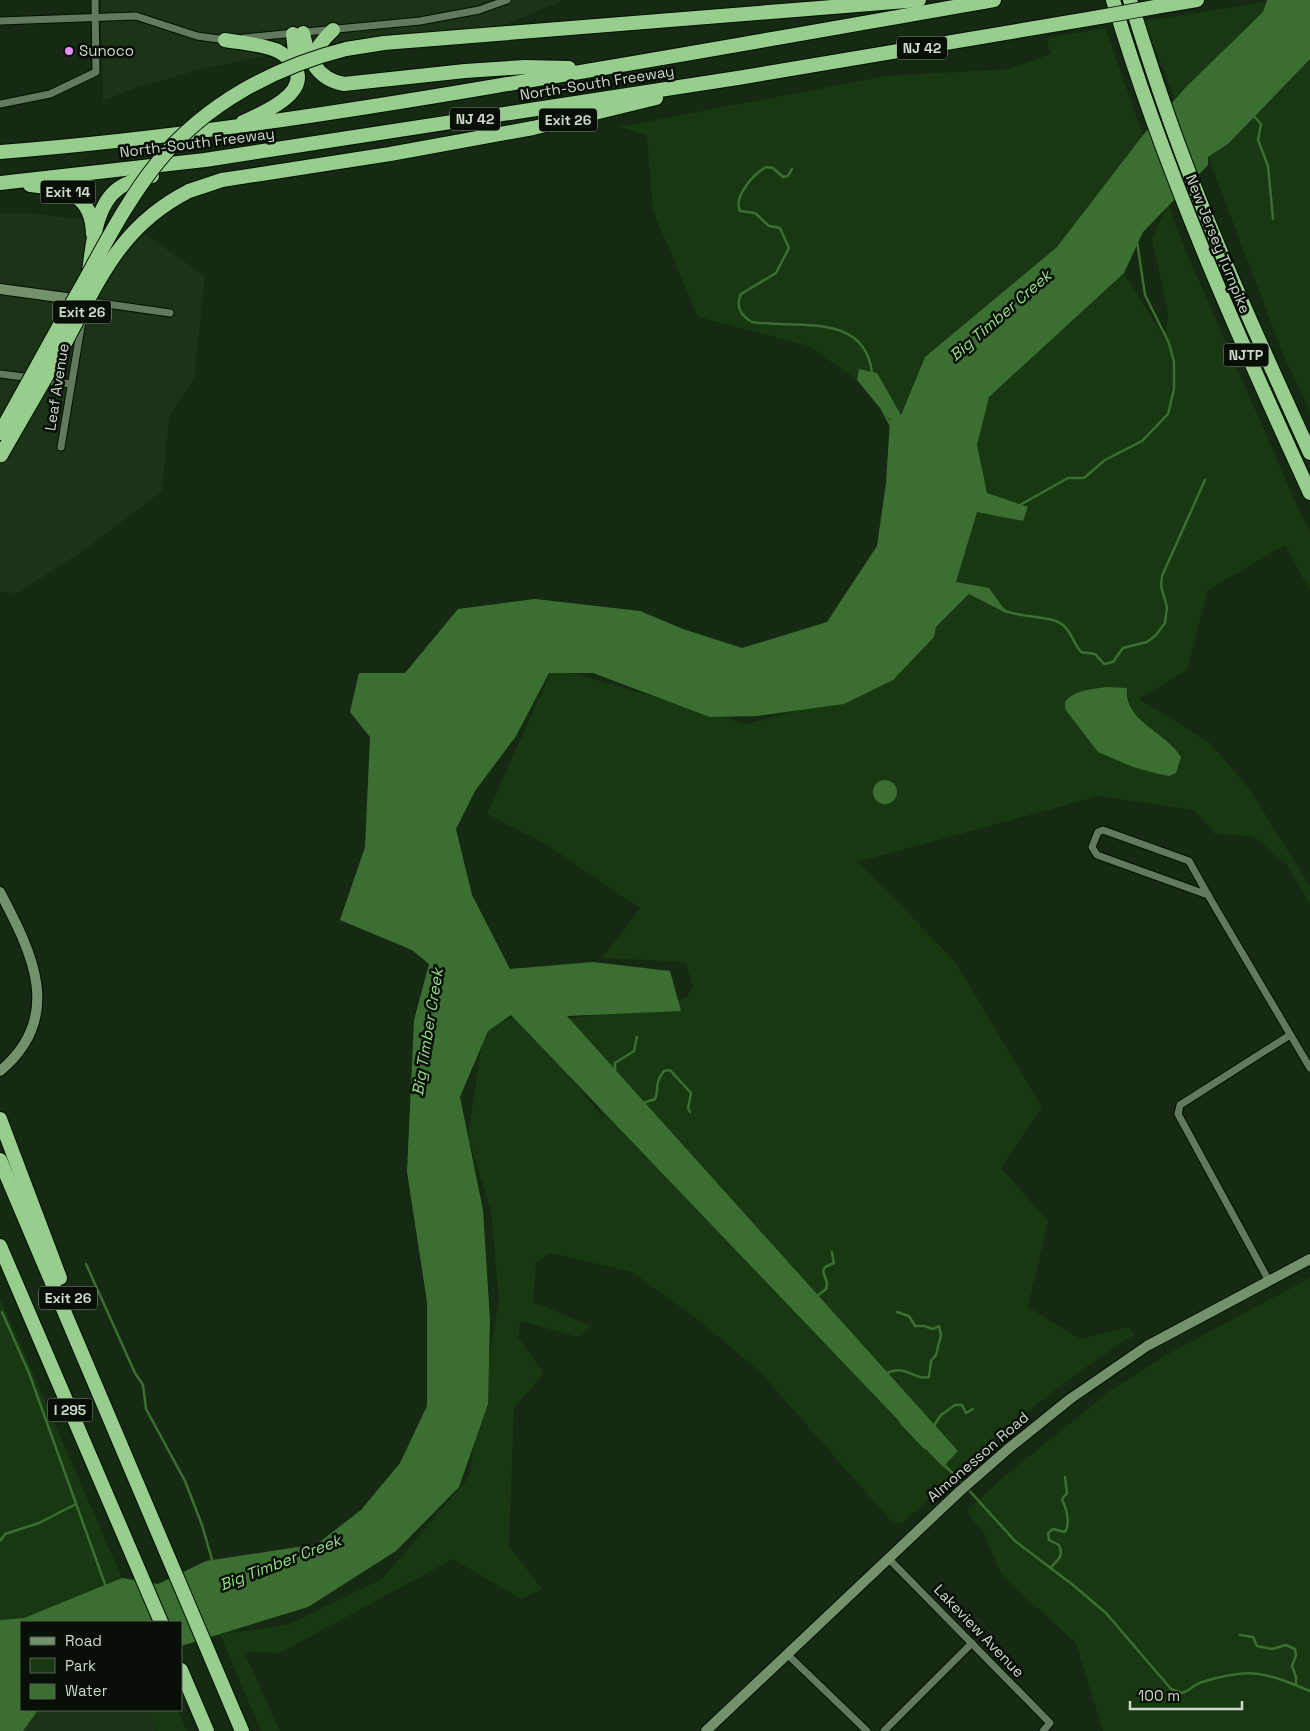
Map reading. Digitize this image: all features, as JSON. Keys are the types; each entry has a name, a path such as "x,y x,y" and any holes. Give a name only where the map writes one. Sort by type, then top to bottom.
{"highway":[{"path":"0,433 122,214 147,176 170,149 207,116 256,83 295,64 346,49 384,43 919,0"},
{"name":"North-South Freeway","path":"0,152 228,128 340,112 994,0"},
{"name":"New Jersey Turnpike","path":"1114,0 1188,215 1232,324 1310,493"},
{"name":"New Jersey Turnpike","path":"1130,0 1164,106 1198,193 1248,317 1310,453"},
{"name":"North-South Freeway","path":"1,183 205,160 744,77 1197,0"},
{"path":"316,70 314,56 316,50 333,30"},
{"path":"298,34 316,70 335,82 352,85 517,68 604,68"},
{"path":"228,128 286,99 296,85 298,34"},
{"path":"225,40 277,51 288,58 297,71"},
{"name":"Exit 26","path":"1,456 115,253 142,222 189,191 214,182 390,154 533,128 744,77"},
{"path":"85,301 92,249 103,207 119,188 205,160"},
{"name":"Exit 14","path":"1,183 60,189 76,196 85,205 90,216 92,249"},
{"name":"Exit 26","path":"0,1120 135,1477"},
{"name":"I 295","path":"0,1160 242,1731"},
{"name":"I 295","path":"0,1246 161,1621"},
{"path":"0,1256 18,1289"},
{"path":"182,1672 207,1731"}],"main road":[{"path":"0,289 85,301"},
{"path":"0,892 32,960 38,992 35,1020 28,1039 20,1052 0,1071"},
{"name":"Almonesson Road","path":"706,1731 974,1478 1057,1408 1111,1368 1147,1346 1310,1259"}],"street":[{"path":"0,104 50,94 96,72 94,0"},
{"path":"0,21 136,16 197,36 225,40 298,34 453,16 507,0"},
{"path":"85,301 170,313"},
{"name":"Leaf Avenue","path":"61,447 85,301"},
{"path":"0,374 71,384"},
{"path":"1208,895 1097,855 1092,847 1098,832 1103,830 1189,861 1310,1068"},
{"path":"1269,1281 1178,1114 1180,1105 1290,1035"},
{"name":"Lakeview Avenue","path":"888,1558 1050,1723 1042,1731"},
{"path":"884,1731 972,1643"},
{"path":"786,1654 868,1731"}],"shaded area":[{"path":"101,0 564,0 497,28 378,36 334,42 198,70 135,88 103,101"},
{"path":"0,213 33,213 97,222 92,258 115,261 143,233 205,276 194,379 169,417 162,491 84,550 18,593 0,592"},
{"path":"32,1711 148,1711 157,1731 21,1731"}],"green space":[{"path":"1265,2 1263,12 1175,98 1144,21"},
{"path":"1105,28 1143,135 1057,247 925,357 900,416 859,369 857,380 809,346 698,317 653,211 647,135 619,127 886,76 1008,69 1051,54 1046,38"},
{"path":"1310,59 1310,411 1285,359 1208,157 1228,144"},
{"path":"1168,203 1182,242 1310,532 1310,591 1285,545 1208,590 1187,670 1139,699 1209,742 1248,787 1310,886 1310,905 1287,865 1253,836 1215,834 1193,810 1099,796 858,862 955,961 1042,1107 1001,1168 1048,1221 1028,1307 1080,1339 1129,1327 1135,1334 1073,1377 1014,1423 902,1524 890,1520 762,1374 700,1321 632,1272 550,1253 536,1262 533,1302 591,1326 577,1337 521,1321 518,1337 544,1373 514,1408 509,1546 542,1589 521,1599 453,1559 280,1653 244,1652 280,1731 261,1731 220,1634 287,1625 382,1579 469,1477 499,1300 491,1210 468,1138 484,1027 521,1016 604,1119 561,1020 634,1009 686,998 693,987 686,962 602,958 640,908 547,845 487,814 553,667 747,724 863,692 936,627 969,594 1007,613 989,588 956,583 977,511 1023,521 1028,507 987,493 977,445 989,397 1124,273 1165,339 1168,312 1152,239"},
{"path":"1310,1278 1310,1731 1103,1731 1076,1643 1002,1576 984,1534 966,1511 1000,1480 1111,1390 1168,1354"},
{"path":"0,1298 122,1578 24,1618 0,1620"},
{"path":"148,1711 178,1711 187,1731 157,1731"}],"water":[{"name":"Big Timber Creek","path":"1267,0 1310,0 1310,59 1228,144 1208,157 1208,165 1143,232 1124,273 989,397 977,445 987,493 1028,507 1023,521 977,512 956,582 989,588 1008,614 969,594 936,627 934,637 893,680 844,704 757,716 710,717 593,673 549,673 516,736 475,791 456,829 472,895 510,969 593,962 670,971 681,1011 567,1016 958,1451 943,1467 511,1015 488,1031 460,1097 483,1210 490,1320 488,1404 459,1487 396,1551 308,1607 182,1646 182,1621 20,1621 20,1711 37,1711 23,1731 0,1731 0,1620 24,1618 122,1578 158,1584 206,1561 317,1544 361,1510 400,1463 427,1406 427,1302 407,1172 414,1020 429,964 412,950 340,920 365,847 370,737 350,712 359,673 405,673 458,609 535,599 640,611 683,629 742,648 827,622 877,546 886,483 890,420 857,380 859,369 877,373 901,415 925,357 1057,247 1143,135 1187,86 1263,12"},
{"path":"1107,687 1127,688 1128,699 1138,718 1166,740 1181,757 1176,773 1169,776 1133,767 1098,752 1065,709 1065,702 1078,693"},
{"path":"885,780 894,783 897,792 894,801 885,804 876,801 873,792 876,783"}],"waterway":[{"path":"1252,114 1261,124 1258,140 1268,166 1273,219"},
{"path":"792,169 788,176 783,177 773,168 766,167 751,180 739,199 740,211 755,213 769,226 780,228 789,248 776,273 741,294 739,298 740,310 752,322 807,325 842,331 856,340 867,353 872,373"},
{"path":"1020,505 1068,478 1084,478 1105,460 1142,441 1168,414 1174,389 1174,362 1169,343 1145,295 1137,241"},
{"path":"882,409 890,424"},
{"path":"1004,610 1019,615 1058,622 1067,629 1081,652 1095,654 1104,664 1113,662 1123,648 1147,642 1156,635 1165,623 1167,607 1161,586 1162,576 1205,480"},
{"path":"615,1072 615,1063 634,1051 637,1037"},
{"path":"643,1103 655,1099 661,1076 664,1071 670,1070 691,1093 688,1108 690,1112"},
{"path":"817,1296 826,1289 827,1283 823,1271 825,1267 834,1263 832,1252"},
{"path":"86,1264 135,1373 143,1385 146,1409 185,1481 202,1525 213,1563"},
{"path":"2,1312 29,1373 106,1587"},
{"path":"887,1373 900,1370 919,1377 929,1377 931,1361 936,1355 941,1335 939,1326 933,1329 915,1326 909,1316 897,1312"},
{"path":"933,1427 941,1415 955,1405 962,1405 966,1413 973,1409"},
{"path":"901,1423 925,1448"},
{"path":"944,1465 963,1483"},
{"path":"1051,1567 1060,1558 1061,1552 1059,1545 1049,1540 1048,1533 1053,1529 1065,1532 1068,1524 1062,1499 1067,1493 1065,1477"},
{"path":"967,1488 1015,1541 1106,1613 1171,1689 1182,1693 1202,1682 1233,1674 1246,1673 1281,1679 1310,1691"},
{"path":"0,1541 5,1534 39,1523 76,1504"},
{"path":"1240,1635 1253,1637 1257,1646 1272,1649 1286,1645 1295,1649 1296,1655 1292,1666 1296,1677 1296,1685"}],"place":[{"name":"Sunoco","path":"69,51"}]}
